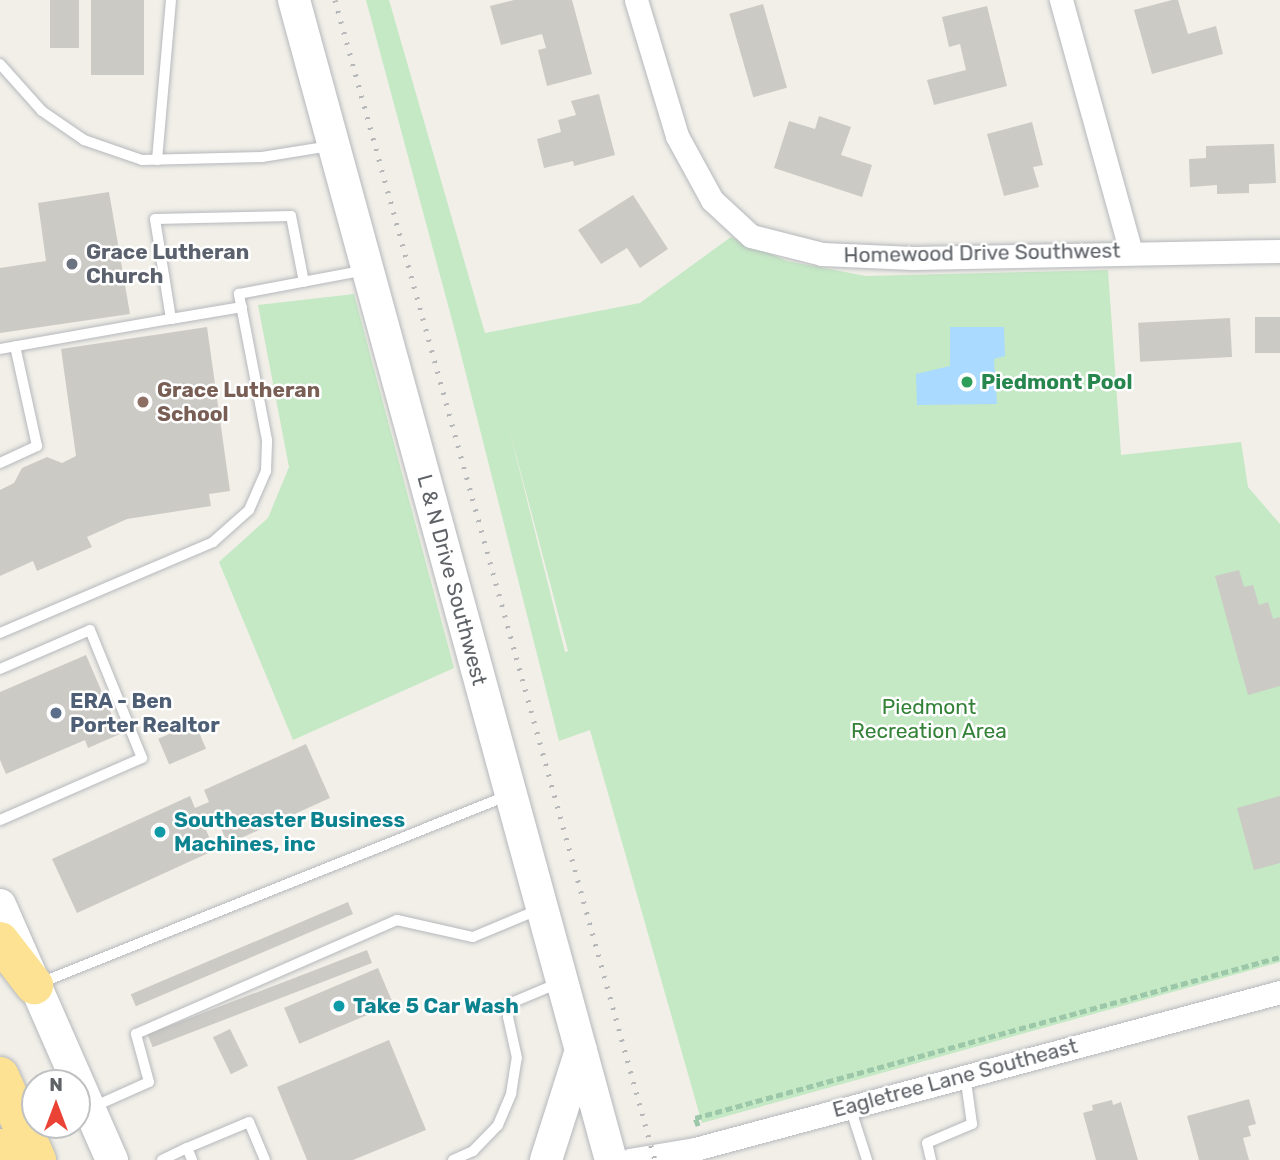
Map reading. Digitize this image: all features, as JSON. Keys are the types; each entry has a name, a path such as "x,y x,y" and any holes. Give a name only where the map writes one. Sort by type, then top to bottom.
{"highway":[{"path":"0,942 34,985"},
{"path":"0,1076 37,1160"},
{"path":"0,1148 5,1160"}],"street":[{"name":"L & N Drive Southwest","path":"294,0 611,1160"},
{"name":"Homewood Drive Southwest","path":"636,0 677,136 712,200 751,236 822,254 914,258 1280,251"},
{"path":"1062,0 1131,252"},
{"path":"0,905 72,1069"},
{"name":"Eagletree Lane Southeast","path":"630,1160 704,1147 1280,992"},
{"path":"546,1160 581,1048"},
{"path":"91,1113 112,1160"}],"lane":[{"path":"158,160 172,0"},
{"path":"0,64 42,111 84,140 142,160 262,157 333,145"},
{"path":"171,319 155,219 291,216 304,282"},
{"path":"0,633 212,542 249,510 266,471 267,440 239,294 367,270"},
{"path":"0,349 242,307"},
{"path":"0,463 37,446 15,346"},
{"path":"0,668 90,630 142,758 0,820"},
{"path":"34,985 511,794"},
{"path":"91,1107 149,1082 136,1034 397,920 472,937 542,908"},
{"path":"453,1160 473,1151 498,1125 511,1094 517,1058 508,1017 511,1003 563,982"},
{"path":"931,1160 927,1143 972,1124 965,1075"},
{"path":"850,1107 867,1160"},
{"path":"162,1160 249,1122 265,1160"},
{"path":"187,1148 192,1160"}],"path":[{"path":"704,1147 695,1118 1280,957"}],"green space":[{"name":"Piedmont Recreation Area","path":"366,0 389,0 485,333 640,303 731,237 787,261 866,276 1108,270 1121,455 1241,442 1248,487 1280,524 1280,962 702,1123 590,730 559,741 455,331","holes":["509,428 568,651 565,652"]},
{"path":"354,294 454,668 293,740 219,562 268,518 289,467 258,305"}],"water":[{"path":"950,327 1004,327 1005,356 994,359 997,404 917,405 916,374 950,366"}],"building":[{"path":"50,0 79,0 79,48 50,48"},
{"path":"91,0 144,0 144,75 91,75"},
{"path":"514,0 572,0 592,74 547,86 538,50 546,48 542,34 501,45 490,6"},
{"path":"1178,0 1188,34 1216,26 1223,54 1152,74 1134,10"},
{"path":"763,4 787,88 753,97 729,14"},
{"path":"987,6 1007,86 934,105 927,80 966,70 960,44 949,47 942,17"},
{"path":"599,94 615,155 574,166 573,161 544,168 537,139 561,132 558,120 576,115 571,101"},
{"path":"819,116 851,127 841,155 872,165 862,197 774,168 789,121 815,129"},
{"path":"1032,122 1043,165 1033,167 1039,187 1004,196 987,134"},
{"path":"1274,144 1276,183 1249,184 1249,193 1217,194 1217,185 1190,187 1189,159 1206,158 1206,146"},
{"name":"Grace Lutheran Church","path":"109,192 130,314 0,333 0,268 46,261 38,203"},
{"path":"633,195 668,249 640,268 627,248 601,264 578,230"},
{"path":"1255,317 1280,317 1280,353 1255,353"},
{"path":"1230,318 1232,357 1140,362 1138,323"},
{"name":"Grace Lutheran School","path":"207,327 230,491 209,494 211,506 127,519 87,537 92,547 37,571 33,561 0,576 0,490 14,483 22,468 47,457 62,463 76,456 61,349"},
{"path":"1239,570 1244,587 1253,585 1259,605 1268,602 1273,619 1280,617 1280,686 1248,695 1215,576"},
{"name":"ERA - Ben Porter Realtor","path":"86,655 120,734 88,748 85,740 6,774 0,760 0,692"},
{"path":"195,723 206,749 169,764 158,739"},
{"name":"Southeaster Business Machines, inc","path":"306,744 330,798 228,844 214,813 201,819 215,850 77,913 52,859 190,796 195,808 209,802 204,790"},
{"path":"1280,796 1280,863 1254,870 1237,808"},
{"path":"348,902 353,914 136,1006 131,994"},
{"path":"367,950 372,963 153,1047 148,1034"},
{"name":"Take 5 Car Wash","path":"378,968 393,1004 299,1044 284,1008"},
{"path":"230,1029 248,1066 231,1074 213,1037"},
{"path":"389,1040 426,1130 353,1160 307,1160 277,1087"},
{"path":"1249,1099 1256,1124 1248,1126 1251,1136 1243,1138 1249,1160 1199,1160 1187,1116"},
{"path":"1112,1100 1113,1105 1121,1102 1138,1160 1096,1160 1083,1113 1093,1110 1092,1105"}],"railway":[{"path":"335,0 655,1160"}],"place":[{"name":"Grace Lutheran Church","path":"72,264"},
{"name":"Piedmont Pool","path":"967,382"},
{"name":"Grace Lutheran School","path":"143,402"},
{"name":"ERA - Ben Porter Realtor","path":"56,713"},
{"name":"Southeaster Business Machines, inc","path":"160,832"},
{"name":"Take 5 Car Wash","path":"339,1006"}]}
